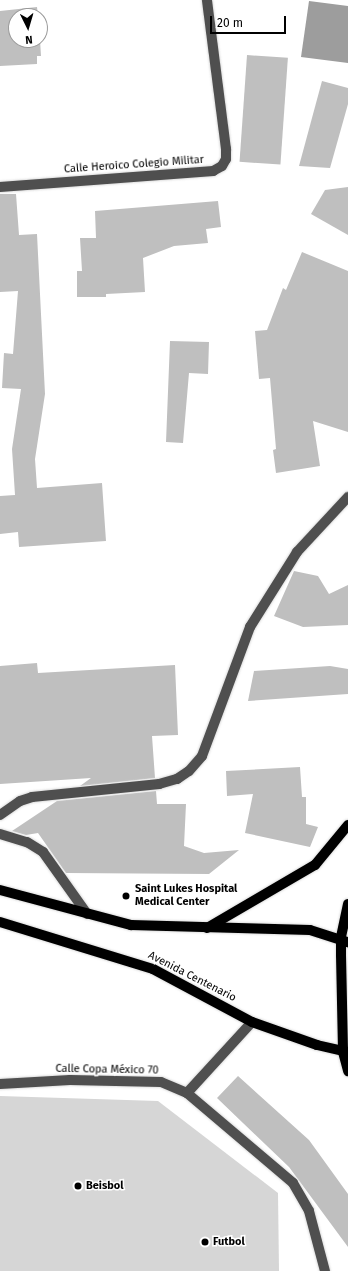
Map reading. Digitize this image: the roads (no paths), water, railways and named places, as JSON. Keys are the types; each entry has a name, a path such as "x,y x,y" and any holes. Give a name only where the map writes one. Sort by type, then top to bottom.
{"main road":[{"path":"207,928 315,865 348,825"},
{"path":"0,890 131,925 310,930 344,940"},
{"path":"348,904 344,940 346,1052 348,1071"},
{"name":"Avenida Centenario","path":"0,922 153,969 252,1022 346,1052"}],"street":[{"name":"Calle Heroico Colegio Militar","path":"0,187 213,171 222,166 226,159 226,149 207,0"},
{"path":"0,815 20,801 32,797 159,784 177,779 189,771 202,756 250,627 298,552 348,497"},
{"path":"0,834 27,842 42,852 87,914"},
{"path":"187,1093 252,1022"},
{"name":"Calle Copa México 70","path":"0,1084 70,1080 161,1082 187,1093 293,1183 308,1211 325,1271"}],"place":[{"name":"Saint Lukes Hospital Medical Center","path":"126,896"},
{"name":"Beisbol","path":"78,1186"},
{"name":"Futbol","path":"205,1242"}]}
